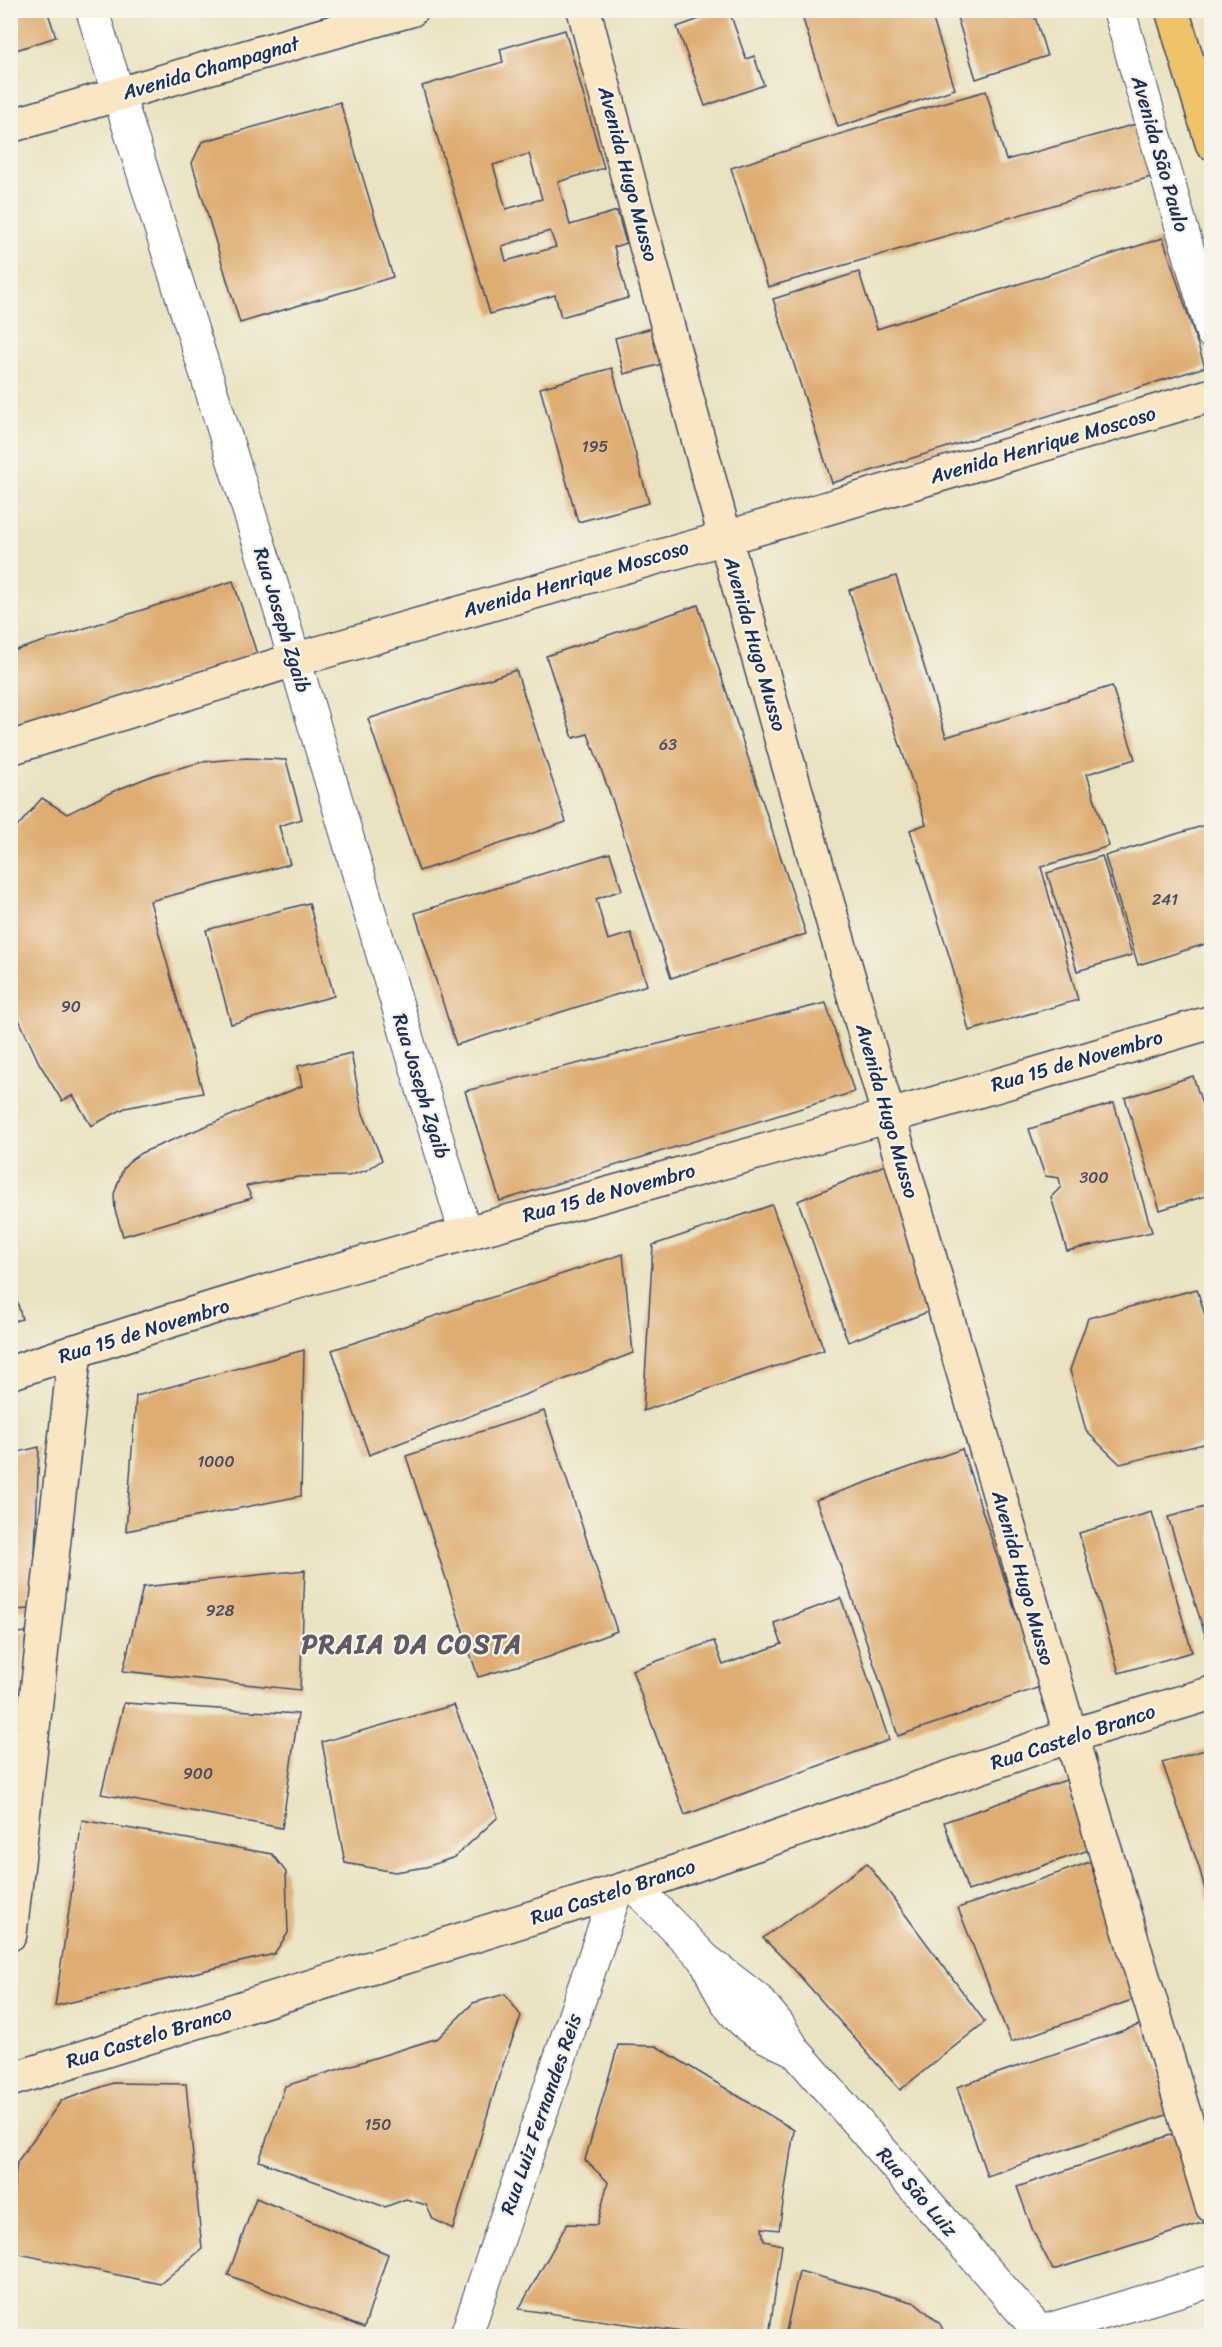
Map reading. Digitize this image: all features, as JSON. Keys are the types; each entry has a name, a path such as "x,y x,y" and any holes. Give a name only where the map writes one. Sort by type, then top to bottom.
{"main road":[{"name":"Avenida Champagnat","path":"10,126 411,10"},
{"name":"Avenida Hugo Musso","path":"584,10 725,538 888,1116 1070,1736 1212,2206"},
{"path":"1172,10 1212,143"},
{"name":"Avenida Henrique Moscoso","path":"10,748 294,660 725,538 1212,395"},
{"name":"Rua 15 de Novembro","path":"10,1373 465,1232 888,1116 1212,1022"},
{"path":"10,1934 75,1351"},
{"name":"Rua Castelo Branco","path":"10,2080 625,1889 1070,1736 1212,1693"}],"street":[{"name":"Rua Joseph Zgaib","path":"92,10 276,596 465,1232"},
{"name":"Avenida São Paulo","path":"1119,10 1212,333"},
{"name":"Rua São Luiz","path":"625,1889 705,1959 758,2000 778,2024 795,2051 1040,2334"},
{"name":"Rua Luiz Fernandes Reis","path":"466,2337 625,1889"},
{"path":"1040,2334 1212,2281"}],"building":[{"path":"10,10 47,10 56,37 10,52"},
{"path":"729,10 746,59 754,56 764,85 705,106 677,27"},
{"path":"800,10 930,10 955,89 838,127"},
{"path":"955,10 1033,10 1047,56 976,79"},
{"path":"565,30 604,168 558,182 570,225 617,211 626,243 614,247 628,298 561,317 555,295 490,314 422,86 503,62 500,49","holes":["529,154 542,199 506,209 493,165","550,231 556,247 506,261 502,246"]},
{"path":"986,91 1006,160 1143,122 1158,175 768,287 731,168"},
{"path":"340,102 393,277 240,323 192,163 202,142"},
{"path":"1163,238 1205,367 832,483 773,299 859,272 877,329"},
{"path":"660,326 670,362 624,374 615,338"},
{"path":"612,368 649,503 578,522 540,388"},
{"path":"896,576 946,737 1112,686 1135,759 1087,774 1109,846 1041,867 1078,1000 969,1031 952,965 910,830 926,824 849,590"},
{"path":"233,581 257,654 10,731 10,652"},
{"path":"698,605 806,934 671,978 588,734 573,738 546,656"},
{"path":"516,670 566,822 419,871 368,719"},
{"path":"246,758 286,760 302,819 279,826 290,864 150,901 203,1093 125,1108 91,1126 73,1095 62,1101 39,1063 10,1000 11,834 42,798 67,814 154,775 202,762"},
{"path":"1212,823 1212,942 1138,965 1105,856"},
{"path":"610,853 622,890 596,899 608,940 631,933 647,985 456,1045 415,913"},
{"path":"1102,856 1132,955 1077,971 1047,873"},
{"path":"309,903 334,996 231,1024 206,930"},
{"path":"826,1003 854,1092 500,1201 465,1091"},
{"path":"351,1053 362,1111 382,1160 367,1170 348,1176 298,1177 246,1186 252,1198 123,1236 115,1210 114,1194 123,1169 131,1160 141,1153 302,1086 298,1066"},
{"path":"1193,1076 1212,1135 1212,1194 1160,1210 1125,1098"},
{"path":"1114,1103 1152,1232 1067,1251 1051,1197 1061,1187 1059,1178 1045,1176 1029,1129"},
{"path":"892,1162 941,1307 848,1342 798,1201"},
{"path":"772,1205 824,1350 643,1411 653,1245"},
{"path":"623,1254 633,1353 369,1455 332,1350"},
{"path":"10,1276 22,1319 10,1322"},
{"path":"1197,1289 1212,1338 1212,1442 1120,1464 1086,1431 1070,1370 1088,1318"},
{"path":"304,1350 301,1496 126,1531 136,1396"},
{"path":"544,1411 617,1631 549,1657 478,1677 406,1456"},
{"path":"39,1447 33,1609 10,1610 10,1454"},
{"path":"962,1449 1040,1687 898,1736 851,1595 816,1500"},
{"path":"1212,1505 1212,1643 1208,1644 1168,1517"},
{"path":"1152,1512 1192,1652 1119,1673 1079,1533"},
{"path":"305,1570 300,1690 123,1671 143,1587"},
{"path":"841,1598 889,1740 685,1815 632,1670 714,1641 723,1665 782,1644 774,1623"},
{"path":"26,1632 22,1682 22,1723 10,1721 10,1634"},
{"path":"124,1703 298,1714 282,1828 101,1794"},
{"path":"454,1705 498,1817 455,1857 426,1867 395,1872 345,1863 322,1742"},
{"path":"1212,1748 1211,1912 1199,1867 1162,1762"},
{"path":"1066,1780 1089,1850 968,1891 944,1822"},
{"path":"82,1820 272,1854 286,1872 288,1933 274,1954 55,2006"},
{"path":"1090,1862 1135,1999 1011,2042 958,1908"},
{"path":"867,1863 985,2022 900,2090 791,1966 763,1938"},
{"path":"505,1994 521,2016 500,2073 453,2229 433,2219 426,2205 406,2199 385,2207 259,2161 285,2086 438,2038 473,2003"},
{"path":"1142,2024 1172,2113 987,2176 957,2087"},
{"path":"618,2045 656,2046 794,2130 779,2230 762,2228 764,2241 782,2245 769,2336 711,2336 519,2309 567,2224 597,2225 608,2182 585,2160"},
{"path":"113,2083 186,2084 202,2249 160,2284 10,2252 10,2217 17,2162 61,2101"},
{"path":"1182,2131 1212,2220 1053,2270 1033,2231 1017,2187"},
{"path":"256,2198 388,2254 364,2328 228,2275"},
{"path":"799,2271 916,2303 940,2324 946,2336 785,2336"}],"district":[{"name":"PRAIA DA COSTA","path":"412,1644"}]}
